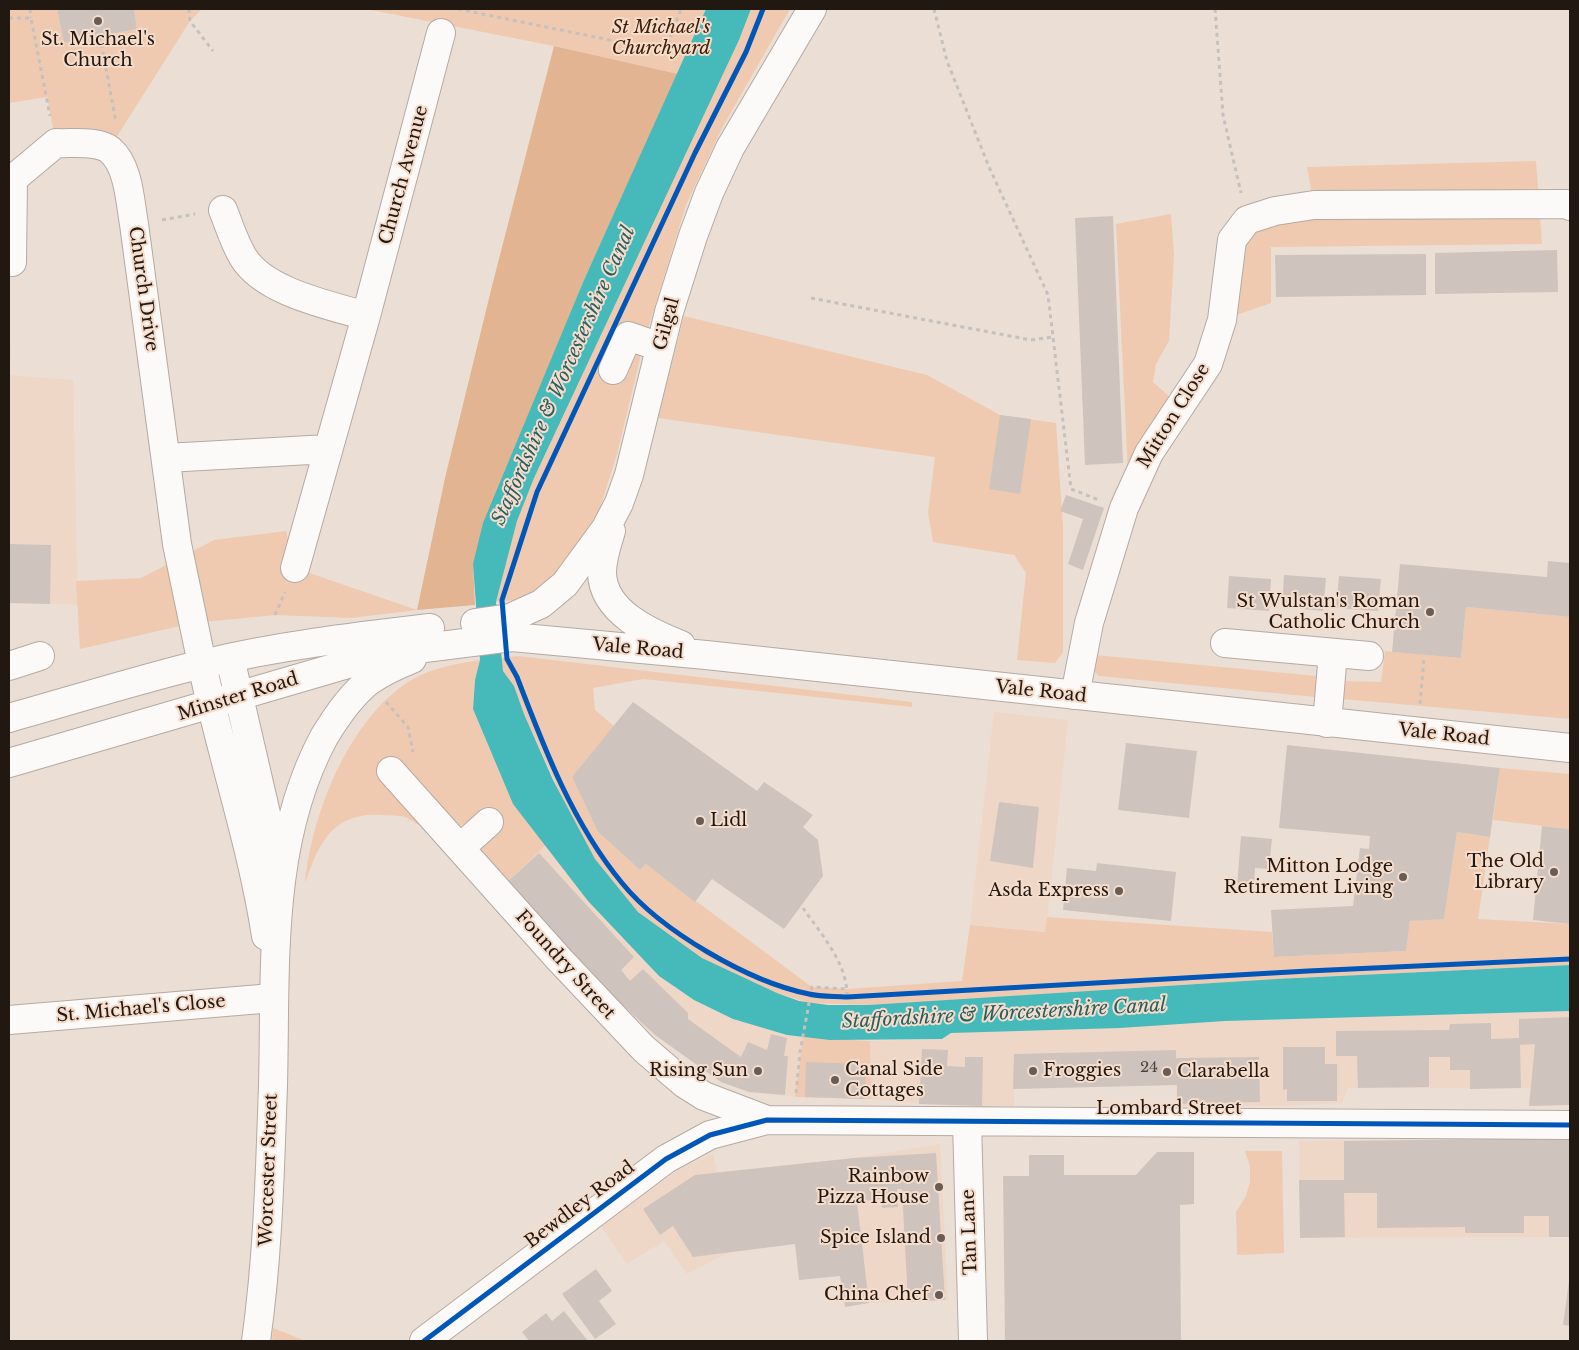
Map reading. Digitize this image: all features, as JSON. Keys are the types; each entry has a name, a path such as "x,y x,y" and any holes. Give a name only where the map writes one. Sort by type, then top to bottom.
{"street":[{"name":"Gilgal","path":"511,628 565,584 593,549 619,503 637,446 660,347 680,274 709,193 730,148 812,9"},
{"name":"Church Avenue","path":"295,568 366,316 441,33"},
{"path":"12,262 13,179 56,143 93,144 109,149"},
{"name":"Church Drive","path":"109,149 119,161 126,182 134,224 178,544 211,705"},
{"path":"1247,220 1275,211 1314,205 1566,204 1570,206"},
{"path":"223,210 243,258 267,280 298,296 366,316"},
{"name":"Mitton Close","path":"1075,695 1089,623 1124,508 1149,453 1208,364 1222,320 1232,240 1247,220"},
{"path":"613,370 628,336 660,347"},
{"path":"166,458 328,449"},
{"path":"619,503 604,557 602,573 608,595 622,611 647,630 706,655"},
{"path":"193,623 230,658"},
{"path":"467,636 511,628"},
{"name":"Vale Road","path":"511,628 706,655 1570,748"},
{"name":"Minster Road","path":"9,718 202,664 230,658 335,640 467,636"},
{"name":"Minster Road","path":"9,763 385,653 467,636"},
{"name":"Worcester Street","path":"256,1341 266,1258 273,998 279,889 295,808 307,773 328,732 346,705 368,682 382,673 467,636"},
{"path":"1225,643 1369,656"},
{"path":"1327,723 1333,653"},
{"path":"9,666 40,656"},
{"name":"Worcester Street","path":"230,658 267,818 279,889"},
{"name":"Worcester Street","path":"211,705 257,890 266,934 273,998"},
{"name":"Foundry Street","path":"391,771 621,1027 661,1064 704,1096 781,1119"},
{"path":"460,848 489,822"},
{"name":"St. Michael's Close","path":"9,1020 273,998"},
{"name":"Lombard Street","path":"781,1119 967,1122 1570,1125"},
{"name":"Bewdley Road","path":"424,1341 666,1159 710,1135 781,1119"},
{"name":"Tan Lane","path":"967,1122 974,1341"}],"path":[{"path":"30,9 56,143"},
{"path":"189,9 190,21 213,51"},
{"path":"454,9 659,50 668,44 681,9"},
{"path":"934,9 946,61 989,167 1048,295 1071,489 1124,508"},
{"path":"1216,9 1223,115 1247,220"},
{"path":"9,18 31,18"},
{"path":"100,36 119,135 109,149"},
{"path":"134,224 223,210"},
{"path":"811,298 1031,340 1052,337"},
{"path":"1418,732 1424,659"},
{"path":"386,701 408,727"},
{"path":"804,908 835,954 847,989 847,997"},
{"path":"781,1119 800,1052 812,987 847,989"},
{"path":"802,992 820,995"},
{"path":"838,997 855,997"}],"shaded area":[{"path":"554,46 678,74 584,280 473,564 475,605 417,610 445,478"},
{"path":"9,349 11,349 9,375"},
{"path":"9,375 73,380 78,605 9,603"},
{"path":"994,712 1068,720 1046,932 970,925"},
{"path":"546,845 588,901 659,976 694,1000 733,1019 787,1035 803,1037 795,1097 749,1092 721,1082 655,1035 602,985 507,882"},
{"path":"1570,1011 1570,1105 1529,1106 1530,1088 1348,1088 1342,1103 1283,1106 1177,1106 1176,1085 1014,1089 1014,1106 961,1107 871,1099 870,1041 942,1039 951,1033 1105,1028 1225,1021"},
{"path":"1550,1138 1549,1237 1300,1238 1299,1141"},
{"path":"940,1144 948,1300 869,1303 859,1237 732,1251 687,1274 664,1241 627,1264 601,1226 679,1169 713,1154 717,1172 854,1158"}],"green space":[{"path":"9,9 57,9 64,43 137,29 134,9 202,9 190,21 109,149 56,143 47,97 9,103"},
{"name":"St Michael's Churchyard","path":"366,9 706,9 678,74 554,46"},
{"path":"751,9 790,9 723,126 686,205 644,342 617,454 598,514 575,554 544,588 522,599 496,602 517,520 534,478 739,40"},
{"path":"1536,161 1542,244 1271,247 1271,303 1222,320 1232,240 1314,205 1307,167"},
{"path":"1171,214 1174,255 1169,341 1156,364 1153,382 1180,406 1129,495 1116,224"},
{"path":"684,316 927,375 1000,415 1056,423 1063,526 1063,652 1055,663 1017,660 1026,573 1014,555 933,542 928,513 935,457 658,418"},
{"path":"286,531 295,568 417,610 351,618 275,615 193,623 80,649 76,581 141,578 214,540"},
{"path":"1466,607 1570,617 1570,719 1342,699 1341,681 1381,682 1385,651 1461,658"},
{"path":"1095,655 1317,676 1321,678 1319,695 1315,697 1099,676 1093,670"},
{"path":"518,656 912,702 912,707 643,679 593,688 595,710 615,727 572,777 598,832 640,870 646,864 812,987 847,989 962,981 970,925 1045,932 1047,917 1272,932 1274,957 1406,951 1410,921 1444,918 1457,832 1490,837 1478,919 1570,924 1570,965 1276,979 868,1005 809,1003 777,993 702,958 638,912 595,859 571,817 524,714 514,686 503,671 501,658"},
{"path":"480,660 475,680 473,709 513,804 546,845 507,882 479,849 504,825 490,808 471,823 452,826 422,826 402,816 365,815 351,818 330,833 316,856 305,884 315,829 324,800 336,772 367,720 387,699 416,677 443,667"},
{"path":"1500,768 1570,774 1570,829 1493,820"},
{"path":"803,1037 870,1041 871,1099 795,1097"},
{"path":"1245,1151 1282,1151 1284,1253 1237,1255 1236,1212 1246,1196 1250,1182 1250,1166"},
{"path":"273,1328 303,1340 307,1341 272,1341"}],"water":[{"name":"Staffordshire & Worcestershire Canal","path":"706,9 751,9 739,40 534,478 517,521 496,602 503,671 514,686 553,780 595,859 638,912 702,958 777,993 799,1001 828,1005 868,1005 1276,979 1570,965 1570,1011 1225,1021 1120,1028 951,1033 942,1039 830,1040 787,1035 733,1019 694,1000 659,976 588,901 513,804 473,709 475,680 480,660 473,564 483,523 584,280"}],"building":[{"name":"St. Michael's Church","path":"57,9 134,9 137,29 64,43"},
{"path":"1113,216 1123,463 1085,465 1075,218"},
{"path":"1557,250 1558,292 1435,294 1435,253"},
{"path":"1426,254 1426,295 1276,297 1275,255"},
{"path":"1000,415 1031,419 1020,494 989,489"},
{"path":"1066,495 1104,508 1083,570 1068,564 1083,519 1060,511"},
{"path":"9,544 51,545 50,604 9,603"},
{"name":"St Wulstan's Roman Catholic Church","path":"1548,561 1570,563 1570,617 1466,607 1461,658 1392,652 1400,564 1547,577"},
{"path":"1284,575 1326,578 1323,611 1282,607"},
{"path":"1229,576 1271,579 1269,611 1227,608"},
{"path":"1339,576 1381,579 1378,611 1336,608"},
{"name":"Lidl","path":"633,702 757,791 764,782 813,815 803,827 818,840 823,876 784,929 712,879 695,902 646,864 640,870 598,832 572,777"},
{"path":"1126,743 1197,751 1189,818 1118,810"},
{"name":"Mitton Lodge Retirement Living","path":"1287,745 1500,768 1490,837 1457,832 1444,919 1410,921 1406,951 1274,957 1271,910 1353,906 1360,848 1369,849 1370,836 1279,828"},
{"path":"999,802 1039,807 1033,868 990,861"},
{"name":"The Old Library","path":"1542,826 1570,829 1570,924 1533,920"},
{"path":"1241,836 1272,839 1269,869 1255,868 1254,887 1237,886"},
{"path":"539,853 634,957 621,970 630,981 643,969 688,1013 688,1019 741,1057 748,1042 767,1050 771,1034 787,1038 784,1056 788,1056 785,1095 749,1092 721,1082 655,1035 603,987 507,882"},
{"name":"Asda Express","path":"1097,863 1176,872 1171,921 1063,910 1067,868 1096,871"},
{"path":"1570,1017 1570,1105 1529,1106 1535,1044 1520,1045 1521,1088 1470,1089 1470,1070 1450,1070 1450,1057 1429,1057 1429,1087 1358,1088 1357,1056 1336,1056 1336,1031 1449,1030 1450,1024 1491,1023 1491,1039 1519,1038 1519,1019"},
{"path":"1283,1047 1325,1047 1325,1064 1337,1064 1337,1101 1287,1101 1287,1089 1283,1090"},
{"path":"922,1049 948,1050 947,1066 965,1067 965,1057 983,1057 982,1106 919,1104"},
{"path":"1176,1050 1176,1058 1259,1057 1260,1102 1177,1104 1177,1085 1013,1089 1014,1054"},
{"name":"Canal Side Cottages","path":"806,1062 866,1064 865,1099 805,1097"},
{"path":"1570,1138 1570,1237 1549,1237 1549,1216 1524,1216 1524,1233 1465,1233 1465,1227 1377,1228 1377,1193 1344,1193 1345,1237 1300,1238 1299,1180 1344,1180 1344,1141"},
{"path":"1157,1152 1194,1152 1194,1204 1180,1205 1181,1341 1005,1341 1003,1176 1029,1176 1029,1155 1064,1155 1064,1175 1136,1175"},
{"path":"936,1153 945,1300 908,1302 902,1189 897,1189 898,1207 882,1208 881,1199 857,1202 869,1303 845,1307 840,1276 799,1280 795,1244 693,1257 673,1226 660,1235 643,1209 695,1175 854,1158"},
{"path":"596,1269 612,1291 599,1301 616,1324 595,1339 562,1294"},
{"path":"1570,1281 1570,1326 1563,1325"},
{"path":"564,1311 588,1341 529,1341 522,1332 546,1313 552,1321"}],"cycle path":[{"path":"763,9 746,52 695,153 537,492 502,600 507,659 517,677 549,758 574,811 622,883 659,919 708,952 734,966 785,988 823,996 847,997 1308,971 1570,959"},
{"path":"424,1341 666,1159 710,1135 767,1120 1570,1125"}],"place":[{"name":"St. Michael's Church","path":"98,21"},
{"name":"St Wulstan's Roman Catholic Church","path":"1430,612"},
{"name":"Lidl","path":"700,821"},
{"name":"The Old Library","path":"1554,872"},
{"name":"Mitton Lodge Retirement Living","path":"1403,877"},
{"name":"Asda Express","path":"1119,891"},
{"name":"Rising Sun","path":"758,1071"},
{"name":"Froggies","path":"1033,1071"},
{"name":"Clarabella","path":"1167,1072"},
{"name":"Canal Side Cottages","path":"835,1080"},
{"name":"Rainbow Pizza House","path":"939,1187"},
{"name":"Spice Island","path":"941,1238"},
{"name":"China Chef","path":"939,1295"}]}
